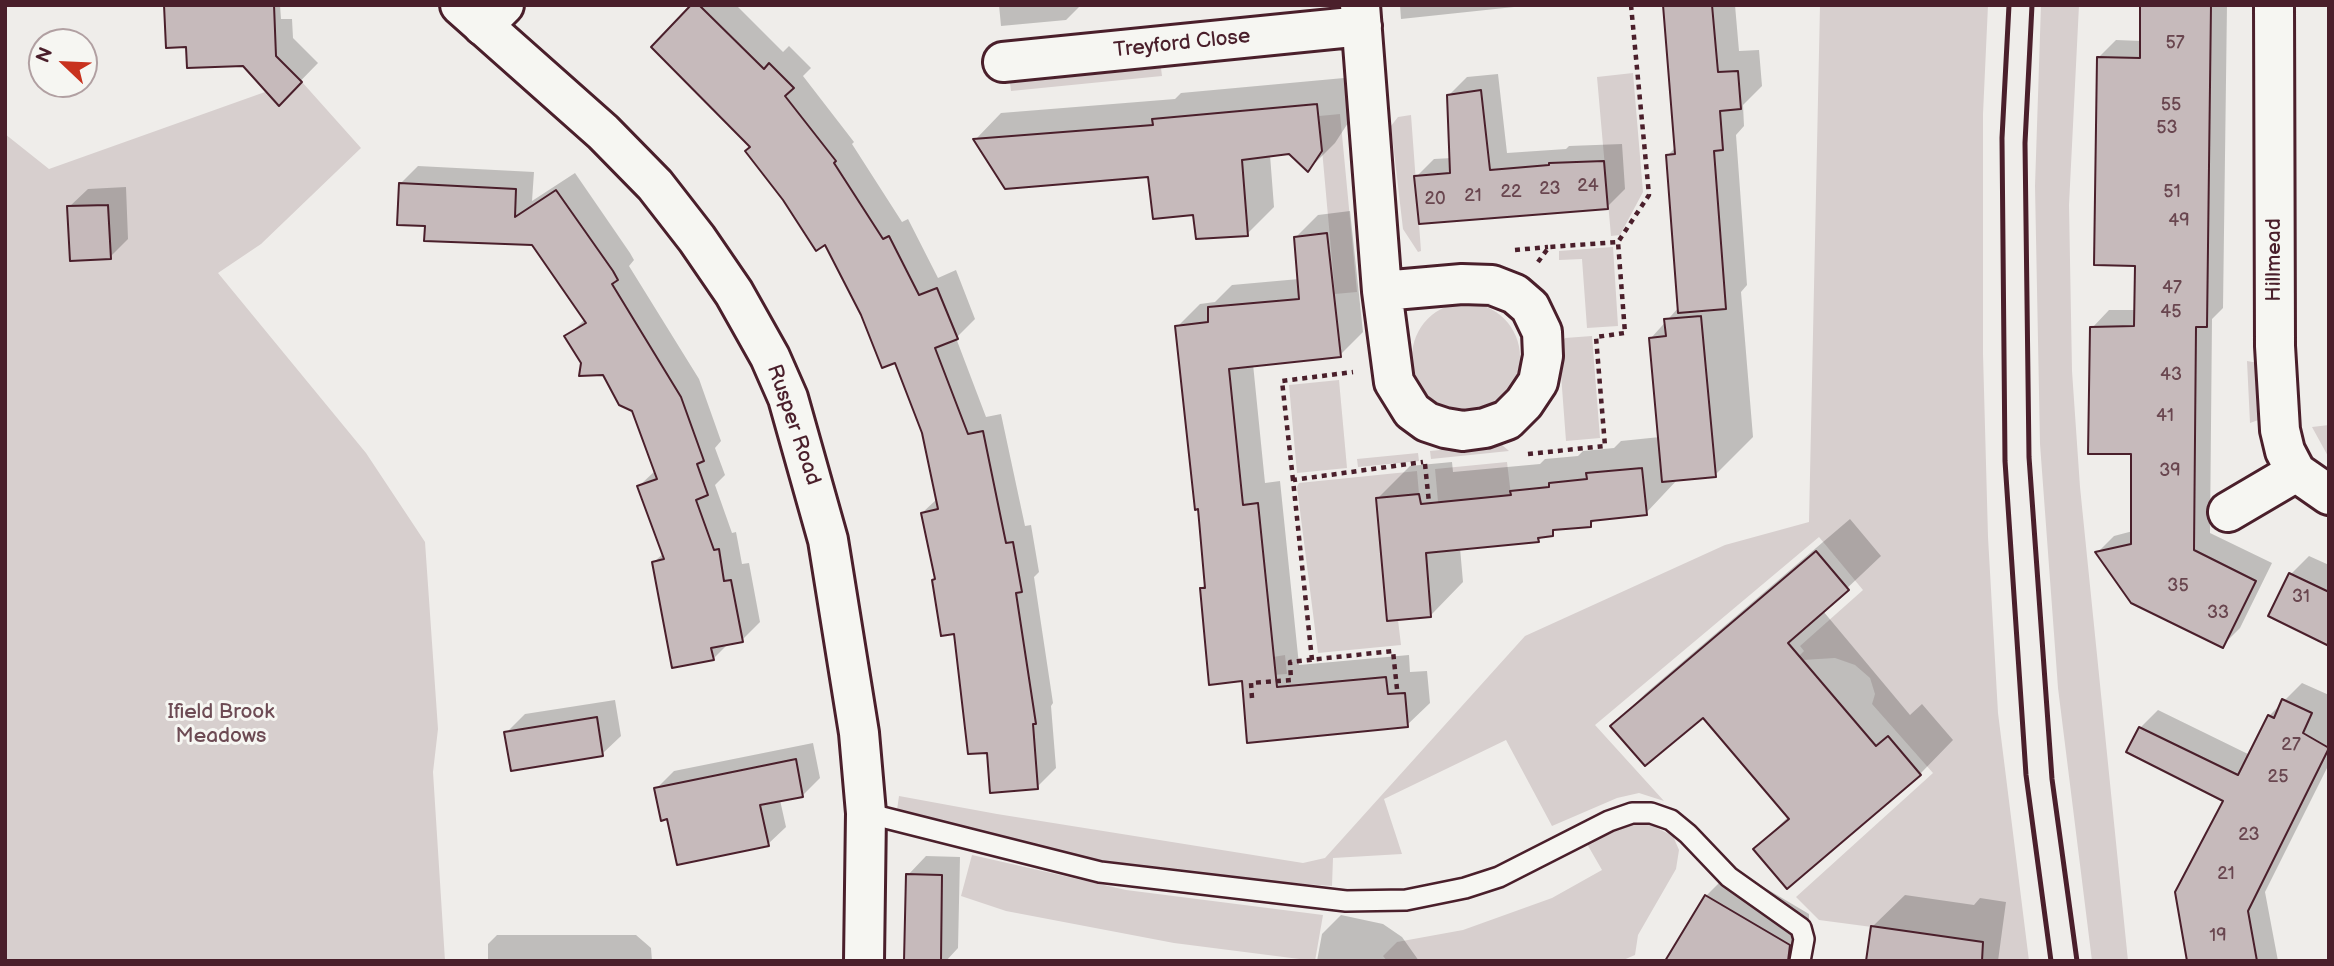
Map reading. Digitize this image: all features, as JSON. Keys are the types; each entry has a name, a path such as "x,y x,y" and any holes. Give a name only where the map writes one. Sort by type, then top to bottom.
{"street":[{"name":"Hillmead","path":"2274,5 2275,346 2280,430 2285,451 2296,472"},
{"name":"Rusper Road","path":"482,12 655,185 698,239 734,293 770,357 802,440 828,540 849,661 866,813 864,961"},
{"name":"Treyford Close","path":"1003,62 1361,15 1390,368 1401,397 1412,411 1427,422"},
{"path":"1382,291 1462,284 1492,285 1515,294 1530,307 1542,332 1544,356 1538,383 1524,403 1507,420 1485,428 1463,430 1427,422"},
{"path":"2228,512 2296,472 2329,495"}],"lane":[{"path":"866,813 1100,872 1346,901 1406,900 1465,888 1508,873 1609,821 1632,813 1651,813 1671,820 1729,877 1801,928 1804,939 1800,961"}],"path":[{"path":"1515,294 1549,247 1618,242 1649,195 1631,5"},
{"path":"1312,660 1282,381 1390,368"},
{"path":"1293,480 1423,465 1422,448 1427,422"},
{"path":"1252,698 1251,683 1292,680 1290,662 1393,651 1397,689"}],"green space":[{"path":"1820,5 1988,5 1983,114 1983,354 1988,537 1998,713 2029,961 1971,961 1940,936 1819,920 1796,897 1933,773 1872,704 1875,694 1870,678 1855,665 1835,658 1803,660 1799,656 1804,651 1800,646 1863,590 1819,537 1595,725 1664,801 1639,793 1617,798 1552,826 1506,740 1384,799 1402,854 1333,858 1332,886 1195,876 1103,862 897,810 899,796 1303,863 1325,858 1525,636 1725,545 1809,522"},
{"path":"2041,5 2079,5 2069,205 2072,371 2080,487 2128,961 2092,961 2058,688 2040,444 2035,186"},
{"path":"1161,68 1162,76 1011,91 1010,83"},
{"path":"1633,73 1643,192 1620,235 1611,236 1597,77"},
{"name":"Ifield Brook Meadows","path":"302,82 361,148 261,244 218,273 366,453 425,542 438,729 433,772 445,961 5,961 5,134 49,169 265,92 279,105"},
{"path":"1340,114 1357,292 1335,294 1319,116"},
{"path":"1411,115 1421,251 1418,252 1403,229 1391,126 1398,117"},
{"path":"1613,247 1618,326 1587,328 1582,259 1559,260 1559,251"},
{"path":"1466,303 1487,307 1504,319 1516,336 1520,357 1516,378 1504,395 1487,407 1466,411 1445,407 1428,395 1416,378 1412,357 1416,336 1428,319 1445,307"},
{"path":"1592,336 1600,438 1566,441 1559,348 1565,338"},
{"path":"2247,361 2258,363 2261,419 2250,423"},
{"path":"1339,380 1347,468 1297,473 1289,385"},
{"path":"2329,425 2329,458 2312,427"},
{"path":"1501,444 1509,451 1431,459 1430,451"},
{"path":"1418,453 1419,461 1358,467 1357,459"},
{"path":"1507,462 1511,495 1438,502 1435,469"},
{"path":"1417,471 1419,494 1376,499 1387,621 1398,620 1401,645 1318,653 1297,487 1299,483"},
{"path":"1285,655 1287,674 1243,677 1273,657"},
{"path":"1641,820 1673,836 1679,850 1676,869 1638,935 1635,955 1621,961 1387,961 1383,956 1397,942 1463,930 1552,898 1602,870 1587,844 1623,824"},
{"path":"972,855 1126,890 1323,915 1315,961 1174,943 1006,911 961,896"}],"building":[{"path":"164,5 274,5 276,56 302,82 279,106 243,66 187,68 186,47 166,48"},
{"path":"691,5 699,5 764,69 769,63 794,88 785,96 836,161 834,163 883,239 889,236 919,295 937,288 958,339 935,348 968,434 983,431 1006,543 1013,542 1022,592 1016,593 1036,724 1033,724 1038,789 990,793 987,753 968,754 954,634 941,636 932,580 935,579 921,513 938,509 922,433 895,363 882,368 861,315 825,245 816,251 783,200 745,151 750,147 651,47"},
{"path":"1663,5 1712,5 1718,72 1738,71 1741,109 1720,111 1723,150 1714,151 1726,309 1678,313 1666,155 1675,154"},
{"path":"2140,5 2211,5 2207,327 2196,327 2194,550 2256,581 2223,648 2131,603 2095,552 2131,544 2131,454 2088,454 2090,327 2134,326 2135,266 2094,265 2097,57 2140,58"},
{"path":"1481,90 1490,170 1549,163 1604,161 1608,209 1419,224 1414,176 1450,173 1447,95"},
{"path":"1317,104 1322,151 1308,172 1289,154 1242,160 1248,236 1196,239 1193,215 1153,219 1148,177 1005,189 973,139 1153,125 1152,119"},
{"path":"399,183 516,189 515,217 556,190 613,271 618,280 612,284 681,397 704,461 697,464 708,495 696,500 714,550 719,549 724,581 731,580 743,642 711,648 714,660 672,668 652,562 664,559 637,486 657,479 632,411 619,405 603,375 579,376 581,363 564,336 586,323 532,245 424,241 425,226 397,225"},
{"path":"108,205 111,259 70,261 67,206"},
{"path":"1327,233 1341,357 1229,369 1243,505 1258,503 1277,687 1386,677 1388,694 1405,693 1408,727 1247,743 1242,681 1209,685 1200,588 1205,588 1198,509 1195,510 1175,326 1208,322 1208,307 1299,299 1294,237"},
{"path":"1701,316 1716,477 1662,482 1649,338 1666,336 1664,319"},
{"path":"1642,468 1647,515 1591,521 1591,527 1553,530 1553,536 1538,538 1539,542 1426,553 1431,617 1387,621 1376,498 1419,494 1421,504 1511,495 1510,491 1587,479 1586,473"},
{"path":"1816,551 1849,590 1788,643 1876,746 1888,736 1921,775 1787,889 1753,849 1789,819 1703,718 1645,766 1610,726"},
{"path":"2289,573 2329,592 2329,646 2268,616"},
{"path":"2282,699 2312,713 2303,733 2329,748 2248,911 2257,961 2187,961 2175,892 2223,801 2126,752 2139,727 2238,775 2268,715 2274,718"},
{"path":"597,717 603,756 511,771 504,732"},
{"path":"796,759 803,797 760,805 769,846 677,865 667,819 661,821 654,788"},
{"path":"906,874 942,875 941,961 904,961"},
{"path":"1705,895 1790,945 1788,961 1665,961"},
{"path":"1871,926 1983,942 1982,961 1866,961"}],"railway":[{"path":"2009,5 2002,138 2005,461 2026,775 2051,961"},
{"path":"2032,5 2025,143 2029,457 2052,779 2077,961"}]}
